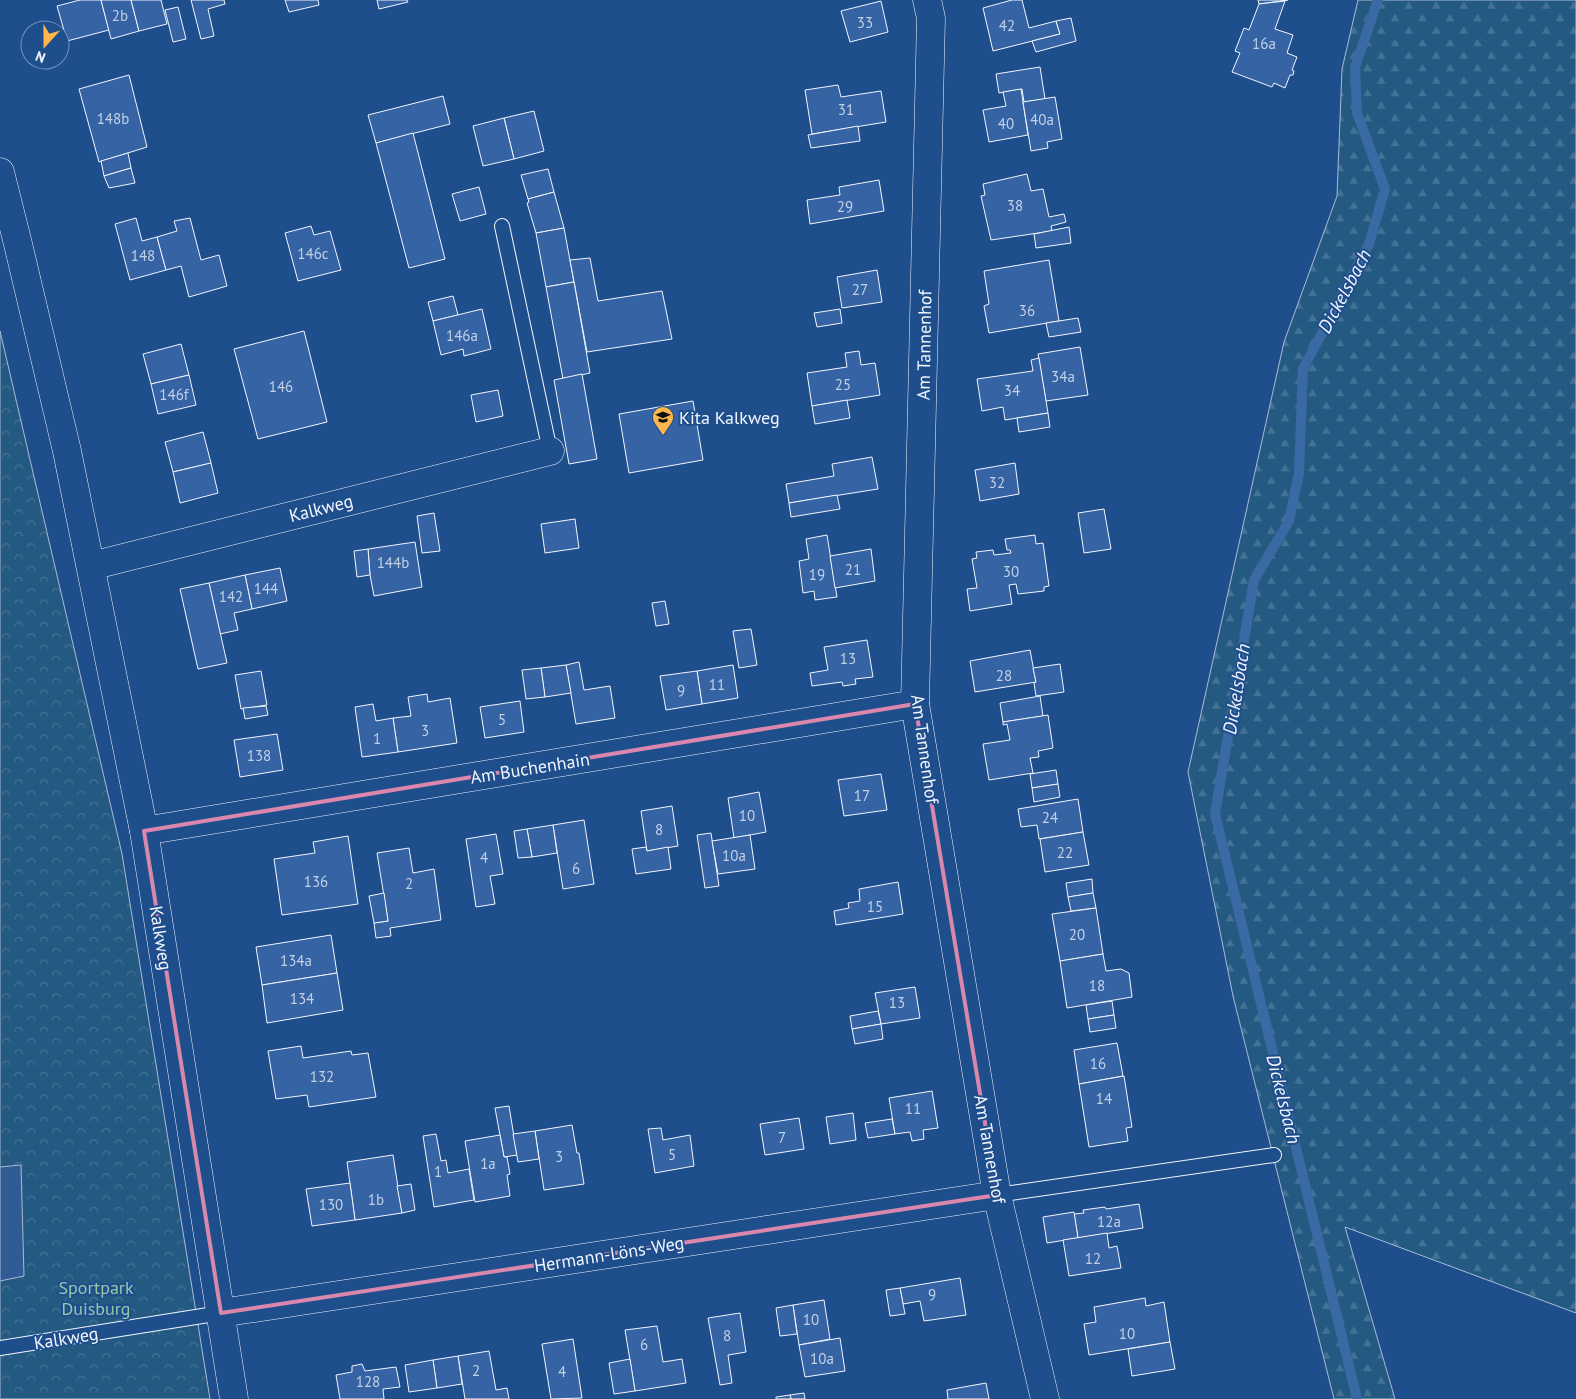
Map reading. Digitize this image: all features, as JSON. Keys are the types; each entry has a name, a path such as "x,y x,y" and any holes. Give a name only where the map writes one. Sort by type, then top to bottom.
{"street":[{"name":"Am Tannenhof","path":"927,0 932,18 915,704 997,1195 1045,1399"},
{"name":"Kalkweg","path":"0,172 65,442 144,831 234,1399"},
{"name":"Kalkweg","path":"91,566 550,450"},
{"name":"Am Buchenhain","path":"144,831 915,704"},
{"name":"Hermann-Löns-Weg","path":"221,1313 997,1195"}],"lane":[{"path":"502,226 550,450"},
{"path":"997,1195 1274,1155"},
{"name":"Kalkweg","path":"0,1348 221,1313"}],"highlighted area":[{"path":"915,704 997,1195 221,1313 144,831"}],"green space":[{"path":"1358,0 1576,0 1576,1313 1345,1227 1395,1399 1334,1399 1233,996 1188,772 1284,342 1337,196 1342,69"},
{"name":"Sportpark Duisburg","path":"0,331 122,854 210,1399 0,1399"}],"shaded area":[{"path":"21,1165 24,1276 0,1281 0,1167"}],"building":[{"path":"80,0 101,0 109,30 70,40 70,20 61,20 57,6"},
{"path":"101,0 131,0 139,31 111,39"},
{"path":"131,0 161,0 167,24 139,31"},
{"path":"191,0 224,0 225,4 208,9 214,36 201,39"},
{"path":"285,0 318,0 319,5 289,12"},
{"path":"377,0 407,0 408,2 379,9"},
{"path":"1012,0 1022,0 1029,28 1056,21 1060,34 993,51 983,8"},
{"path":"1258,0 1288,0 1259,4"},
{"path":"881,1 888,32 850,42 841,11"},
{"path":"1285,1 1275,29 1293,35 1287,53 1297,57 1292,70 1294,71 1293,75 1290,75 1285,88 1274,83 1272,87 1232,72 1240,53 1235,51 1244,28 1249,30 1259,4"},
{"path":"178,7 186,39 173,42 165,10"},
{"path":"1071,18 1076,41 1036,52 1032,41 1060,34 1056,21"},
{"path":"1040,67 1045,99 1024,102 1022,89 999,93 996,74"},
{"path":"129,75 147,147 99,162 79,89"},
{"path":"838,85 841,97 881,91 886,122 812,134 805,90"},
{"path":"1021,89 1028,135 989,142 983,110 1006,106 1003,92"},
{"path":"443,96 450,124 376,143 368,115"},
{"path":"1055,97 1062,139 1047,142 1048,148 1031,151 1023,102"},
{"path":"534,111 544,151 514,159 504,118"},
{"path":"504,118 514,159 483,166 473,126"},
{"path":"858,126 860,141 811,148 808,135"},
{"path":"413,133 445,259 409,268 376,143"},
{"path":"128,153 131,168 104,176 101,161"},
{"path":"131,168 135,183 109,188 104,176"},
{"path":"548,169 554,192 528,199 521,175"},
{"path":"1027,174 1031,191 1043,189 1049,217 1064,214 1066,222 1051,226 1052,231 991,240 981,196 985,195 983,184"},
{"path":"879,180 884,211 810,224 807,200 840,195 839,187"},
{"path":"479,187 486,214 460,221 452,194"},
{"path":"554,192 564,228 536,233 527,203 529,202 528,199"},
{"path":"136,218 142,241 157,237 166,270 130,280 115,224"},
{"path":"190,218 201,260 219,255 227,286 189,297 181,266 166,270 157,237 177,231 174,221"},
{"path":"311,226 314,235 330,231 341,270 298,281 285,233"},
{"path":"1069,227 1071,243 1036,248 1034,234"},
{"path":"564,228 574,282 546,287 536,233"},
{"path":"590,258 598,301 662,291 672,339 587,352 570,260"},
{"path":"1049,260 1059,321 989,333 984,306 989,304 984,271"},
{"path":"877,270 882,302 842,308 837,277"},
{"path":"574,282 590,373 563,379 546,287"},
{"path":"453,296 458,315 433,321 428,302"},
{"path":"482,309 491,349 464,356 463,349 441,355 433,321"},
{"path":"840,309 842,323 817,327 814,313"},
{"path":"1078,318 1081,332 1049,337 1046,323"},
{"path":"304,331 327,422 258,439 234,349"},
{"path":"181,344 189,375 151,384 143,354"},
{"path":"1080,347 1088,395 1046,401 1038,354"},
{"path":"859,351 861,365 875,363 880,395 812,406 807,373 847,367 845,353"},
{"path":"1039,358 1048,413 1005,420 1003,407 982,411 977,379 1033,371 1031,360"},
{"path":"582,374 597,459 569,464 554,380"},
{"path":"189,375 196,405 158,414 151,384"},
{"path":"498,390 503,416 476,422 471,395"},
{"path":"847,400 850,418 815,424 812,406"},
{"path":"693,401 703,460 629,473 619,414"},
{"path":"1048,413 1050,427 1019,432 1017,418"},
{"path":"203,432 211,463 173,472 165,442"},
{"path":"872,457 878,489 789,503 786,484 834,476 832,464"},
{"path":"211,463 218,493 180,503 173,472"},
{"path":"1015,463 1019,494 980,501 975,470"},
{"path":"837,495 840,509 791,517 789,503"},
{"path":"1104,509 1111,549 1084,553 1078,513"},
{"path":"434,513 440,551 422,553 417,516"},
{"path":"575,519 579,548 545,553 541,524"},
{"path":"827,535 837,597 815,600 814,591 803,593 799,561 809,559 806,539"},
{"path":"1035,535 1036,544 1043,543 1049,586 1044,587 1044,591 1018,594 1016,584 1009,585 1012,604 970,611 967,589 977,588 972,559 977,558 976,552 993,550 994,555 1011,553 1010,550 1007,550 1005,539"},
{"path":"415,542 422,587 374,596 368,549"},
{"path":"368,549 370,575 357,577 354,551"},
{"path":"871,549 875,581 835,588 830,556"},
{"path":"280,568 287,601 252,609 245,575"},
{"path":"245,575 252,609 234,613 238,630 220,634 209,583"},
{"path":"209,583 227,663 198,669 180,589"},
{"path":"665,601 669,624 656,626 652,603"},
{"path":"751,629 757,665 739,668 733,631"},
{"path":"867,640 873,677 855,679 856,684 843,686 842,682 812,686 810,673 828,670 824,647"},
{"path":"1030,650 1036,682 975,692 970,661"},
{"path":"579,662 584,690 610,686 615,718 576,724 566,665"},
{"path":"1060,664 1064,692 1036,696 1033,668"},
{"path":"566,665 571,693 545,697 541,668"},
{"path":"733,665 738,698 702,704 697,671"},
{"path":"541,668 545,697 526,699 522,670"},
{"path":"261,671 267,705 241,709 235,675"},
{"path":"697,671 702,704 666,710 660,676"},
{"path":"427,694 428,702 450,698 457,743 398,752 393,718 411,716 408,697"},
{"path":"1040,696 1043,716 1003,722 1000,703"},
{"path":"520,701 524,732 485,738 480,707"},
{"path":"373,704 376,721 393,718 398,752 362,757 355,707"},
{"path":"266,706 268,715 245,719 243,708"},
{"path":"1048,715 1053,748 1038,751 1039,757 1030,758 1033,773 989,780 983,744 1010,740 1007,724 1003,725 1003,722"},
{"path":"277,734 283,770 240,777 234,740"},
{"path":"1056,770 1058,784 1032,788 1030,774"},
{"path":"881,774 887,810 844,816 838,780"},
{"path":"1058,784 1060,797 1034,802 1032,788"},
{"path":"759,792 766,832 734,838 728,798"},
{"path":"1078,799 1083,832 1039,839 1037,825 1021,827 1018,809"},
{"path":"672,806 678,846 647,851 641,811"},
{"path":"584,820 594,884 563,889 553,825"},
{"path":"553,825 557,853 532,857 527,829"},
{"path":"527,829 532,857 518,858 514,831"},
{"path":"1083,832 1089,865 1045,872 1040,839"},
{"path":"711,833 719,886 705,888 697,835"},
{"path":"496,834 503,874 490,876 495,904 476,907 466,839"},
{"path":"750,835 755,869 718,874 712,841"},
{"path":"348,836 358,904 282,915 274,859 315,853 313,842"},
{"path":"646,847 647,851 668,847 671,869 636,874 632,849"},
{"path":"409,848 413,873 434,869 441,920 390,928 391,936 376,938 374,923 388,921 377,853"},
{"path":"1092,879 1093,893 1068,897 1066,883"},
{"path":"898,882 903,914 836,925 834,911 849,908 848,903 860,901 859,889"},
{"path":"384,893 388,921 374,923 369,896"},
{"path":"1093,893 1096,908 1071,911 1068,897"},
{"path":"1096,908 1103,954 1060,961 1052,914"},
{"path":"331,935 337,973 262,985 256,947"},
{"path":"1103,954 1106,971 1121,969 1129,973 1132,997 1067,1008 1060,961"},
{"path":"337,973 343,1010 267,1023 262,985"},
{"path":"915,987 920,1018 881,1024 875,993"},
{"path":"1112,1001 1114,1015 1088,1019 1086,1005"},
{"path":"878,1011 881,1024 852,1029 850,1016"},
{"path":"1114,1015 1116,1028 1090,1032 1088,1019"},
{"path":"881,1024 883,1039 855,1044 852,1029"},
{"path":"1117,1043 1123,1076 1079,1084 1074,1050"},
{"path":"301,1046 303,1058 351,1051 352,1055 368,1053 376,1097 309,1107 307,1095 276,1099 268,1051"},
{"path":"1124,1076 1132,1127 1126,1128 1128,1141 1089,1147 1079,1084"},
{"path":"932,1091 938,1128 923,1130 924,1139 912,1141 910,1132 895,1134 889,1098"},
{"path":"509,1106 517,1155 504,1157 495,1108"},
{"path":"853,1113 856,1140 830,1144 826,1117"},
{"path":"799,1118 804,1149 765,1155 760,1124"},
{"path":"892,1119 895,1134 868,1138 865,1123"},
{"path":"572,1125 584,1184 544,1190 535,1131"},
{"path":"661,1128 663,1140 690,1135 694,1166 655,1173 648,1129"},
{"path":"535,1131 539,1159 518,1162 513,1134"},
{"path":"436,1134 441,1161 446,1160 448,1173 469,1169 474,1200 434,1207 423,1136"},
{"path":"500,1135 504,1157 507,1157 510,1174 507,1175 510,1196 475,1202 465,1141"},
{"path":"393,1155 402,1213 355,1220 347,1162"},
{"path":"350,1183 355,1220 312,1226 306,1189"},
{"path":"411,1184 415,1210 402,1213 397,1186"},
{"path":"1139,1204 1143,1228 1078,1238 1074,1214 1084,1213 1083,1210"},
{"path":"1074,1212 1078,1238 1047,1243 1043,1217"},
{"path":"1107,1233 1109,1248 1117,1246 1121,1268 1069,1276 1063,1240"},
{"path":"960,1278 966,1315 924,1321 920,1301 903,1304 900,1288"},
{"path":"900,1288 905,1314 890,1316 886,1290"},
{"path":"1145,1298 1146,1306 1164,1302 1170,1342 1089,1355 1084,1324 1096,1322 1094,1307"},
{"path":"824,1300 830,1339 799,1345 793,1305"},
{"path":"793,1305 797,1334 780,1336 776,1308"},
{"path":"740,1313 746,1352 728,1355 732,1383 720,1385 708,1318"},
{"path":"657,1326 663,1362 682,1359 686,1383 635,1391 625,1330"},
{"path":"840,1338 845,1371 805,1377 799,1345"},
{"path":"573,1339 582,1398 551,1399 542,1344"},
{"path":"1170,1342 1175,1369 1132,1376 1128,1349"},
{"path":"489,1351 496,1390 507,1388 509,1399 465,1399 458,1356"},
{"path":"458,1356 462,1384 437,1388 433,1360"},
{"path":"630,1359 635,1391 614,1394 609,1363"},
{"path":"433,1360 437,1388 409,1392 405,1365"},
{"path":"362,1364 365,1371 396,1367 400,1387 383,1389 384,1399 340,1399 336,1375 352,1372 352,1366"},
{"path":"986,1383 989,1399 948,1399 947,1390"},
{"path":"804,1393 805,1399 791,1399 790,1395"},
{"path":"790,1395 791,1399 776,1399 776,1397"}],"waterway":[{"name":"Dickelsbach","path":"1357,1399 1215,814 1254,580 1289,521 1299,473 1303,369 1369,244 1385,189 1357,113 1355,67 1378,0"}],"place":[{"name":"Kita Kalkweg","path":"663,436"}]}
